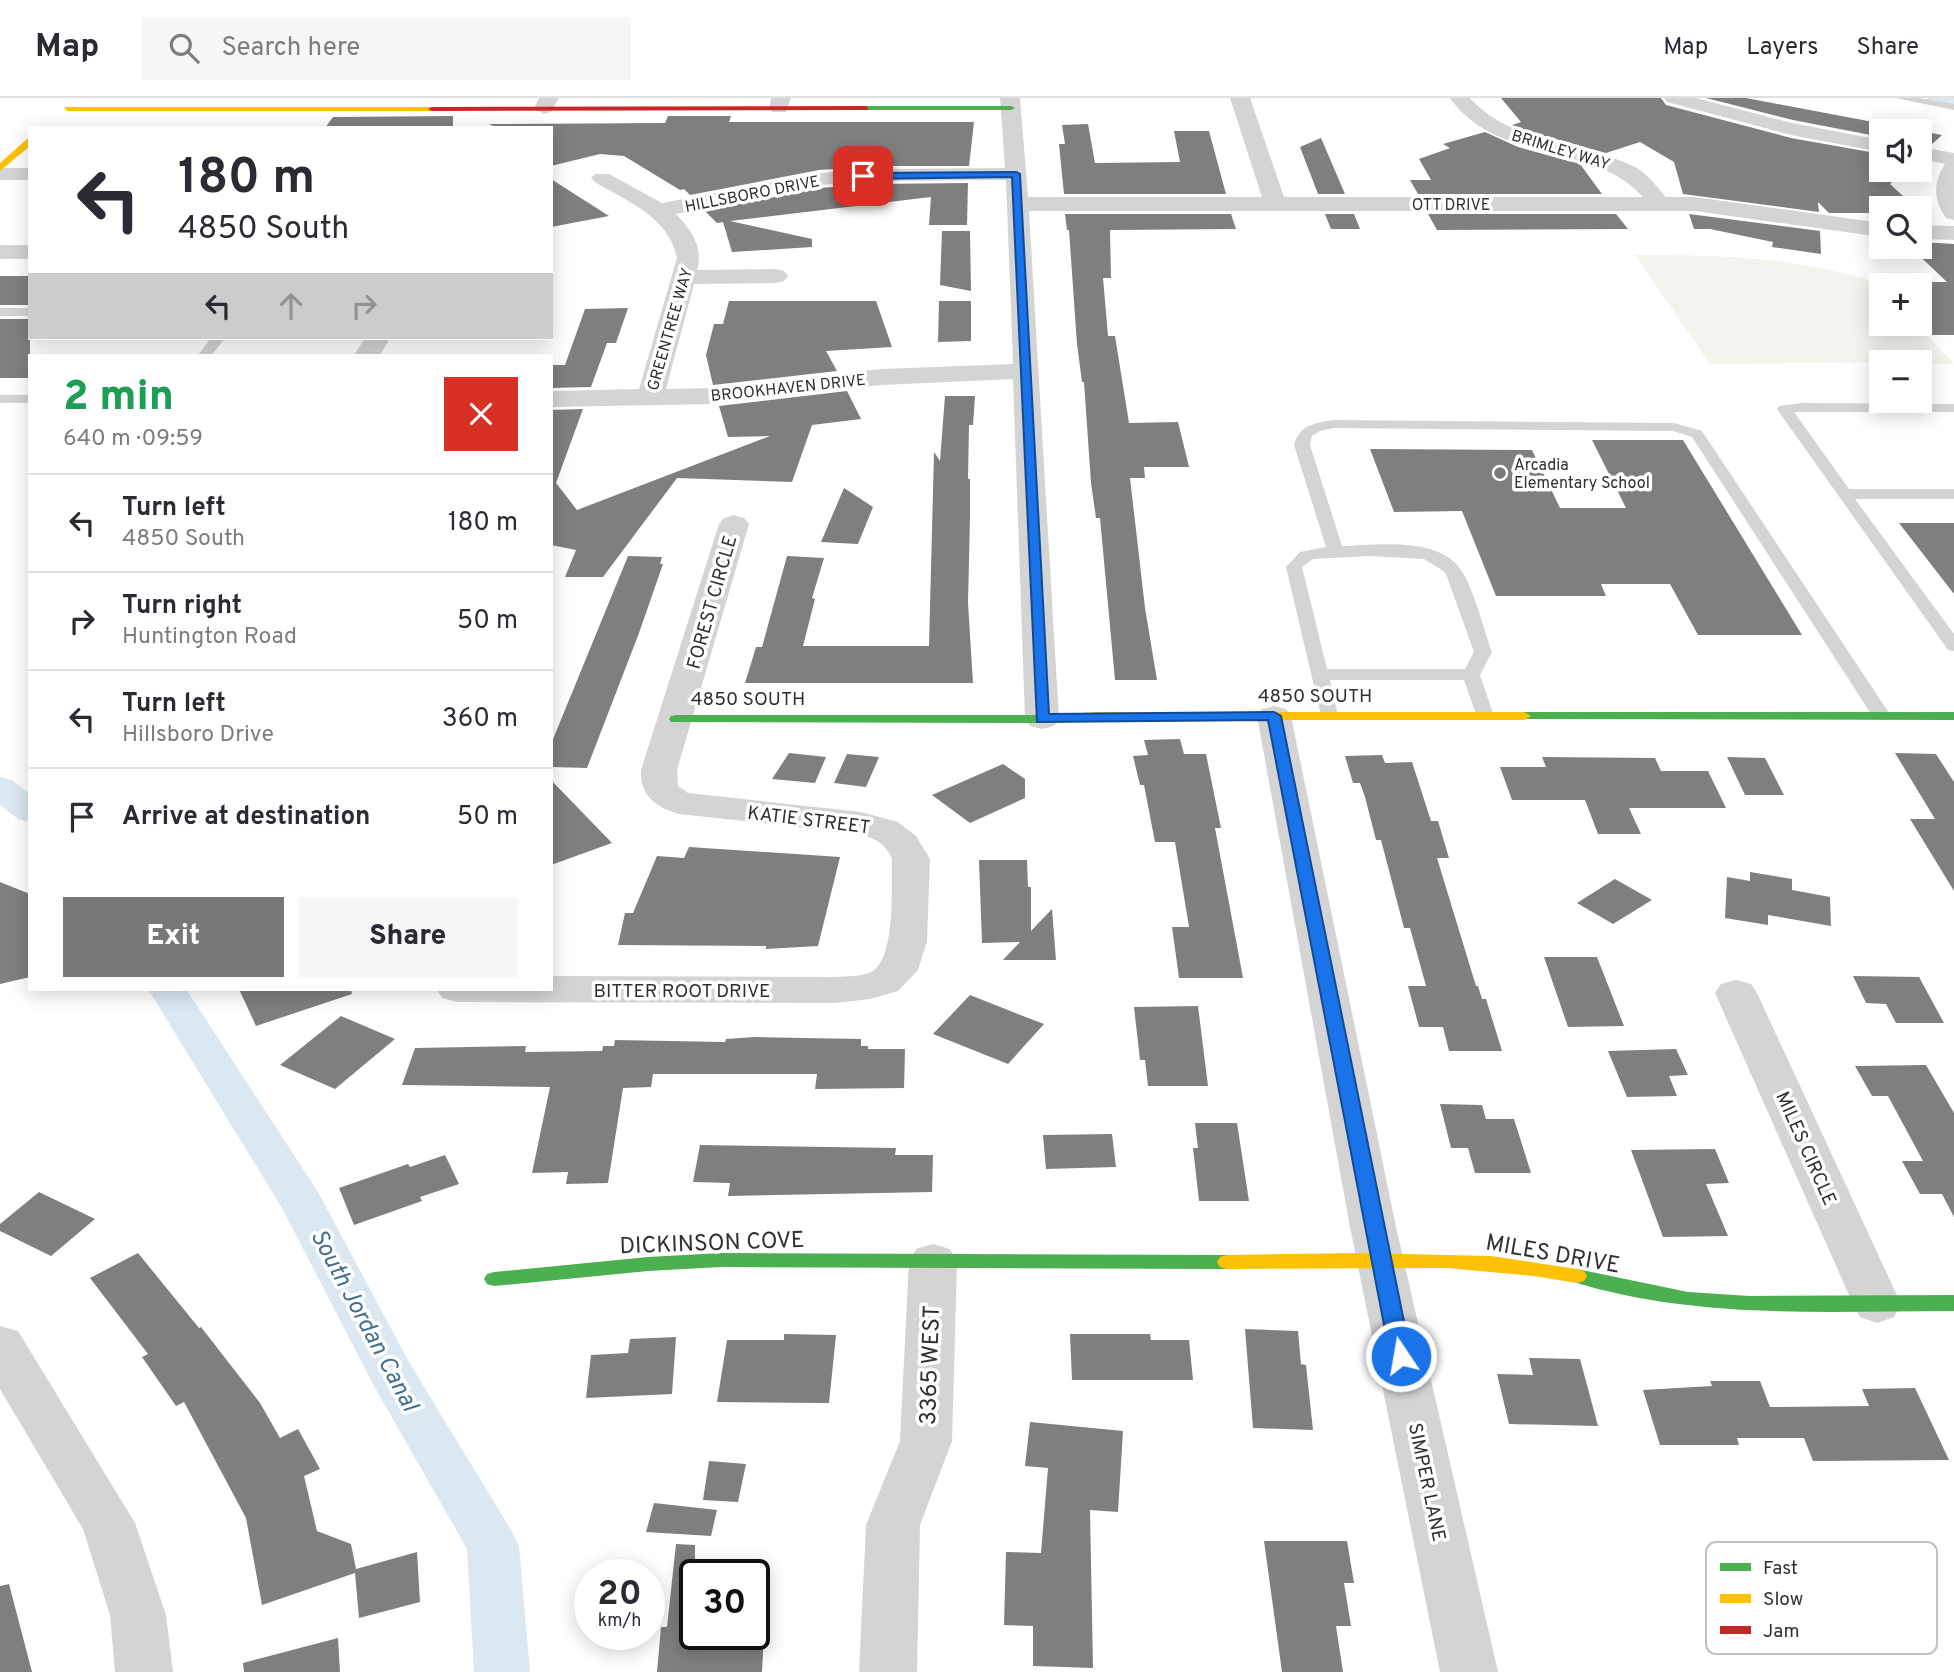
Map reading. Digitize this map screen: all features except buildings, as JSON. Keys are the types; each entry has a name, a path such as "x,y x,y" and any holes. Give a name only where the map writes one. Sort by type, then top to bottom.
{"street":[{"path":"1240,98 1275,204"},
{"name":"BRIMLEY WAY","path":"1460,98 1475,117 1496,129 1628,172 1638,179 1660,204"},
{"path":"1674,98 1791,129 1869,144"},
{"path":"52,121 73,103 1010,103 1018,204 1042,719"},
{"path":"0,167 28,143"},
{"path":"1932,155 1954,159"},
{"path":"1954,165 1947,176 1945,195 1954,213"},
{"path":"0,174 28,174"},
{"name":"HILLSBORO DRIVE","path":"657,211 829,178 1016,174"},
{"name":"GREENTREE WAY","path":"602,178 677,226 688,243 689,258 650,398"},
{"name":"OTT DRIVE","path":"1018,204 1660,204 1722,206 1869,228"},
{"path":"1932,232 1954,233"},
{"path":"0,252 28,252"},
{"path":"684,277 776,276"},
{"name":"BROOKHAVEN DRIVE","path":"553,399 712,396 881,377 1026,371"},
{"name":"FOREST CIRCLE","path":"676,719 734,524"},
{"name":"SIMPER LANE","path":"1274,716 1381,1262 1469,1672"},
{"name":"4850 SOUTH","path":"676,719 1954,716"},
{"name":"KATIE STREET","path":"676,719 657,783 664,795 679,803 861,823 882,828 898,836 907,847 911,859 907,949 901,968"},
{"name":"BITTER ROOT DRIVE","path":"553,989 835,990 887,981 901,968"},
{"name":"MILES CIRCLE","path":"1737,993 1877,1304"},
{"name":"DICKINSON COVE","path":"494,1279 648,1264 722,1260 933,1262"},
{"name":"MILES DRIVE","path":"933,1262 1432,1260 1537,1268 1688,1300 1749,1304 1954,1303"},
{"name":"3365 WEST","path":"888,1672 893,1525 926,1441 933,1262"},
{"path":"0,1345 108,1523 138,1615 144,1672"}],"lane":[{"path":"1900,98 1954,107"},
{"path":"0,312 28,312"},
{"path":"206,354 216,340"},
{"path":"0,399 28,399"},
{"path":"1954,408 1784,409 1954,646"},
{"path":"1336,552 1302,444 1305,434 1316,428 1348,424 1674,427 1686,430 1703,440 1882,716"},
{"path":"1844,494 1954,494"},
{"path":"1329,716 1294,567 1299,560 1311,554 1336,552 1426,554 1446,563 1454,572 1483,652 1471,675 1485,716"},
{"path":"1320,674 1471,675"}],"shaded area":[{"path":"1635,255 1757,259 1806,265 1863,278 1869,280 1869,336 1928,336 1954,364 1932,364 1932,350 1869,350 1869,362 1710,364"}],"waterway":[{"path":"1935,98 1954,101"},
{"name":"South Jordan Canal","path":"0,787 28,810"},
{"name":"South Jordan Canal","path":"168,991 302,1203 392,1375 493,1546 502,1672"}],"traffic: fast":[{"path":"866,108 1011,108"},
{"path":"1524,716 1954,716"},
{"path":"676,719 1049,719"},
{"path":"494,1279 648,1264 721,1260 1227,1262"},
{"path":"1577,1276 1688,1300 1750,1304 1954,1303"}],"traffic: slow":[{"path":"67,109 432,109"},
{"path":"0,168 28,143"},
{"path":"1049,719 1099,716 1524,716"},
{"path":"1227,1262 1447,1261 1577,1276"}],"traffic: jam":[{"path":"432,109 866,108"}],"place":[{"name":"Arcadia Elementary School","path":"1500,473"}],"route":[{"path":"863,176 1016,174 1042,719 1099,716 1274,716 1373,1227 1401,1356"}]}
